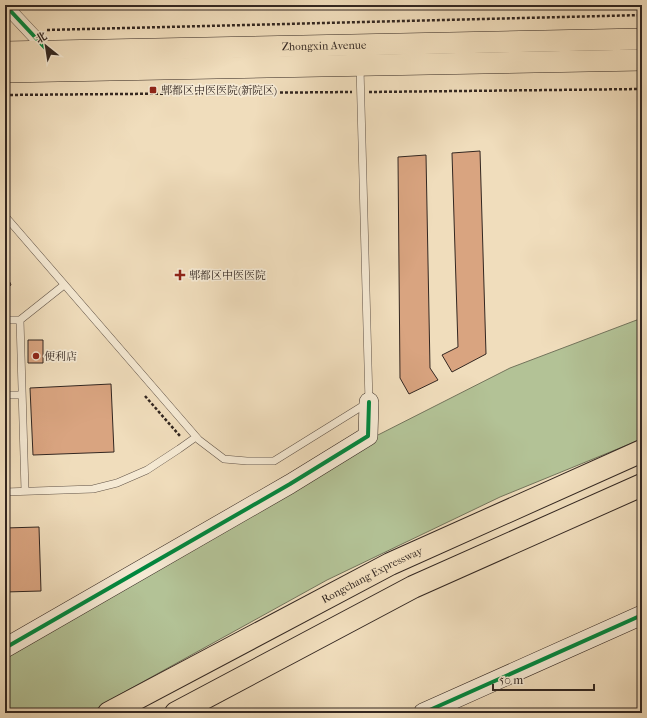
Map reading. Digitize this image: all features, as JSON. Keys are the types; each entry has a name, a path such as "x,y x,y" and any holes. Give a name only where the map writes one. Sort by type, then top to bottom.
{"highway":[{"name":"Rongchang Expressway","path":"109,713 390,564 642,451"},
{"path":"176,713 413,587 642,485"}],"main road":[{"name":"Zhongxin Avenue","path":"5,52 642,39"},
{"name":"Zhongxin Avenue","path":"5,72 642,60"}],"street":[{"path":"5,5 48,51"},
{"path":"5,648 290,484 368,436 369,402"},
{"path":"423,713 642,616"}],"lane":[{"path":"5,216 196,437 224,459 274,461 369,402 360,66"},
{"path":"5,320 20,320 64,285"},
{"path":"20,320 25,492"},
{"path":"5,395 22,395"},
{"path":"5,492 93,489 117,483 147,470 196,437"}],"path":[{"path":"42,26 47,30 642,15"},
{"path":"5,95 642,90"}],"green space":[{"path":"642,318 642,439 500,497 327,580 119,695 90,713 5,713 5,642 305,472 510,368"}],"building":[{"path":"480,151 486,354 452,372 442,355 458,347 452,153"},
{"path":"426,155 430,368 438,380 409,394 400,378 398,157"},
{"path":"5,271 11,285 5,289"},
{"name":"便利店","path":"28,340 43,340 43,363 28,363"},
{"path":"111,384 114,452 33,455 30,388"},
{"path":"39,527 41,591 5,592 5,528"}],"cycle path":[{"path":"5,5 48,51"},
{"path":"5,648 290,484 368,436 369,402"},
{"path":"423,713 642,615"}],"place":[{"name":"郫都区中医医院(新院区)","path":"153,90"},
{"name":"郫都区中医医院","path":"180,275"},
{"name":"便利店","path":"36,356"}]}
